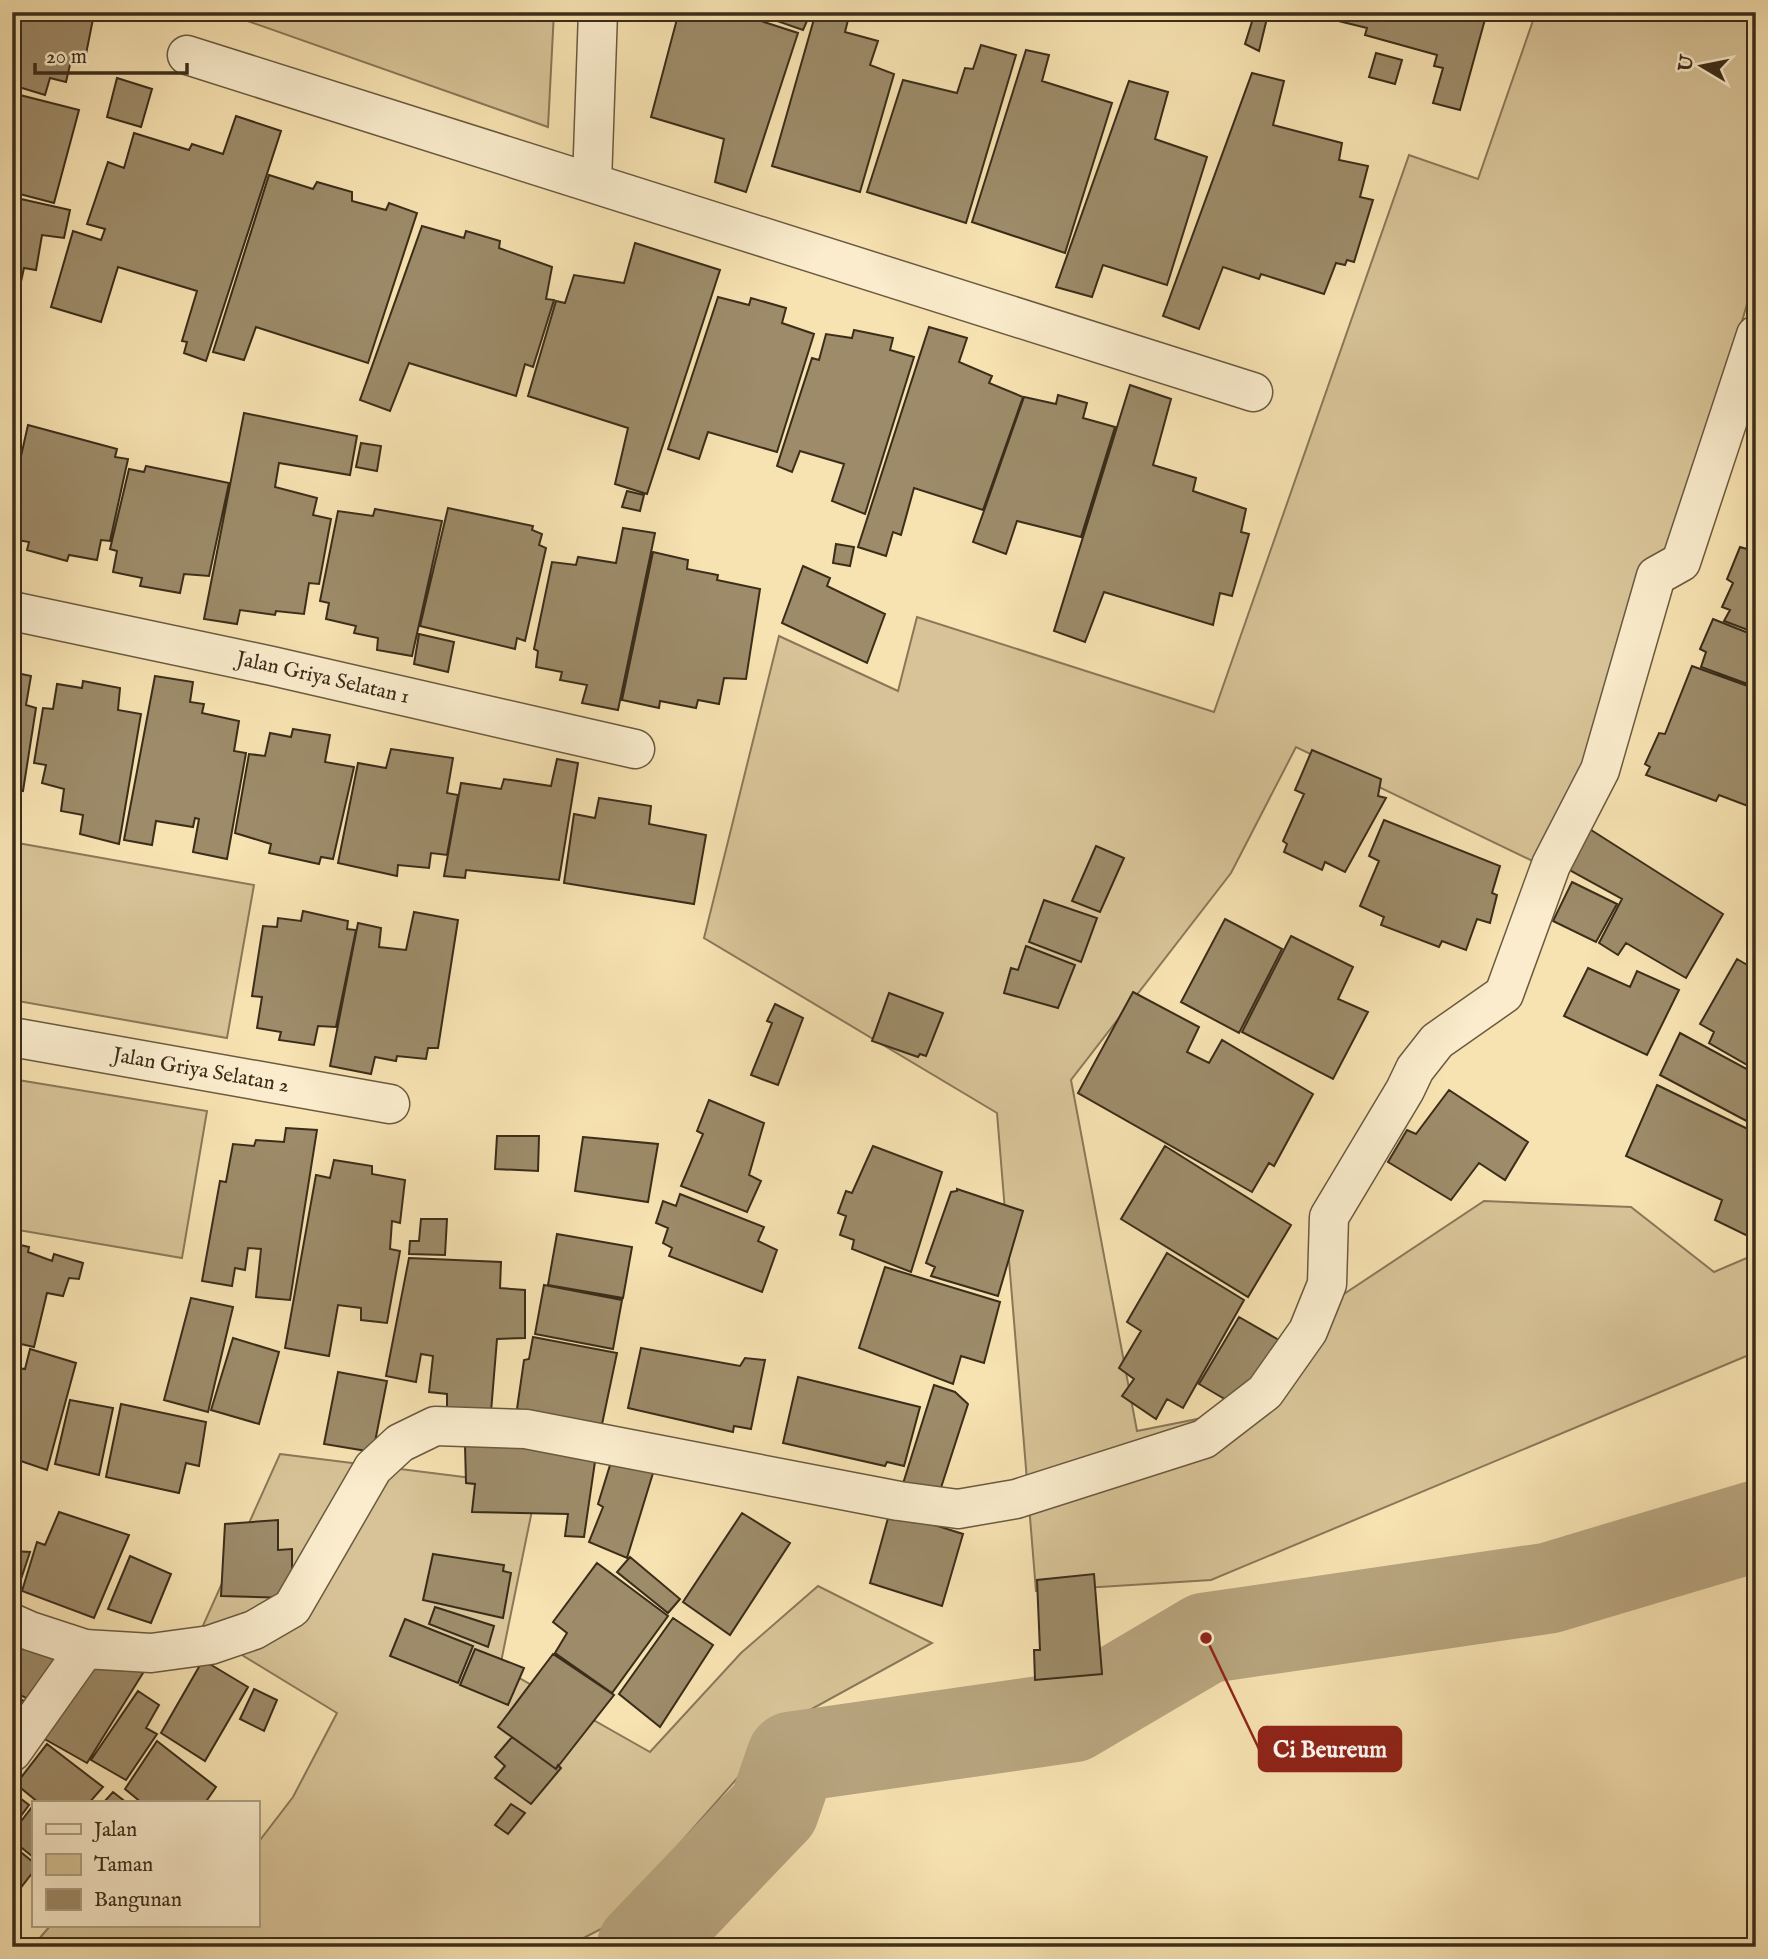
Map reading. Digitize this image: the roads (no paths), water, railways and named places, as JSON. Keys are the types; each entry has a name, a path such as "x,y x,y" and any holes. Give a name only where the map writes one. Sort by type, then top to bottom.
{"street":[{"path":"592,181 598,12"},
{"path":"187,55 1253,392"},
{"path":"12,1623 85,1649 151,1653 209,1645 254,1630 292,1608 373,1468 400,1443 435,1426 526,1429 899,1501 958,1509 1016,1499 1204,1439 1265,1392 1308,1331 1327,1284 1329,1217 1415,1069 1437,1041 1504,994 1551,864 1600,770 1656,576 1681,562 1756,335"},
{"name":"Jalan Griya Selatan 1","path":"12,611 272,666 635,749"},
{"name":"Jalan Griya Selatan 2","path":"12,1037 390,1104"},
{"path":"12,1752 85,1649"}],"waterway":[{"path":"642,1947 774,1809 792,1757 1072,1717 1206,1638 1549,1588 1756,1526"}],"place":[{"name":"Ci Beureum","path":"1206,1638"}]}
